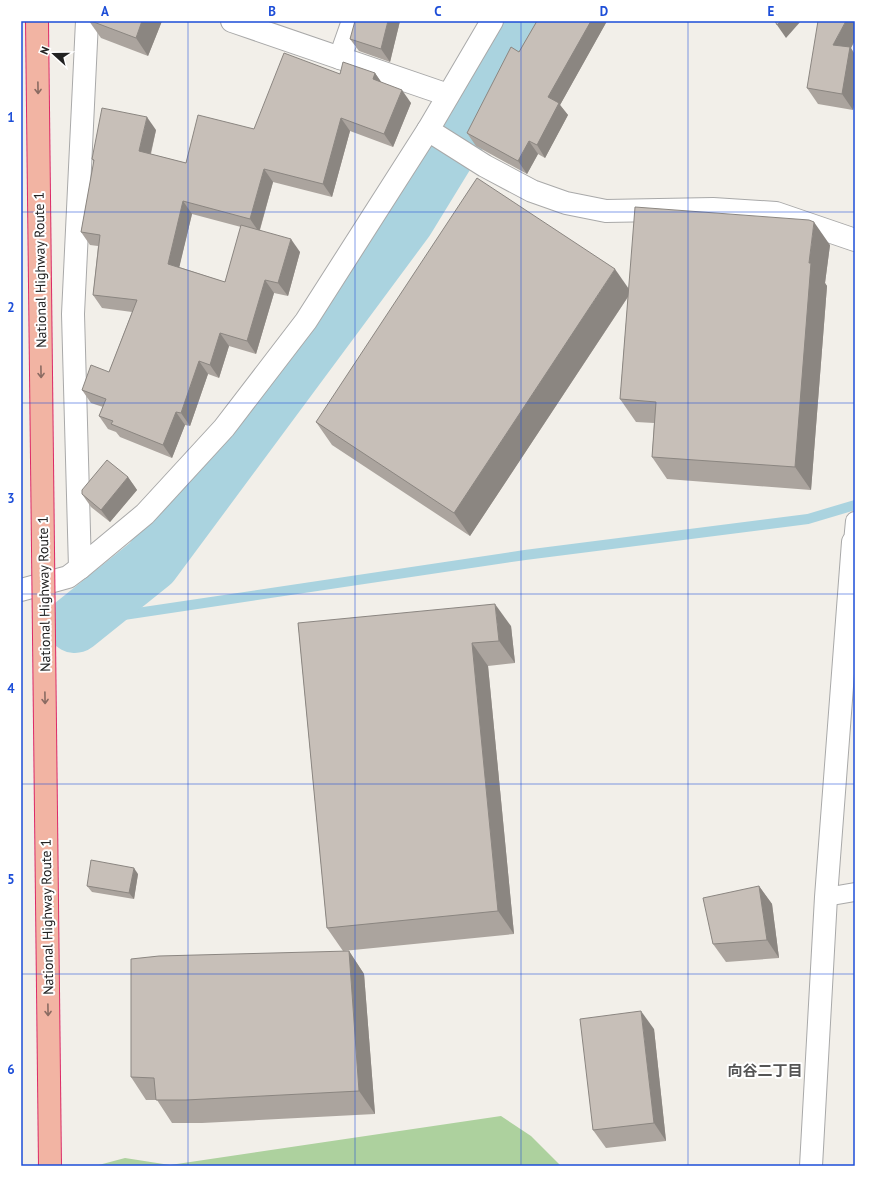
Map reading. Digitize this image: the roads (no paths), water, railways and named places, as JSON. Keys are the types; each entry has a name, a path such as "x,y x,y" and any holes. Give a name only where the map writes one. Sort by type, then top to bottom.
{"highway":[{"name":"National Highway Route 1","path":"37,21 50,1166"}],"street":[{"path":"80,568 73,314 87,21"},
{"path":"232,21 448,95"},
{"path":"340,58 353,21"},
{"path":"21,590 68,577 80,568 145,514 224,428 306,320 428,130 492,21"},
{"path":"428,130 485,166 532,191 566,203 606,211 713,209 776,213 855,240"},
{"path":"811,1166 826,897 854,531"}],"lane":[{"path":"826,897 855,892"}],"waterway":[{"path":"75,624 151,563 406,219 527,21"},
{"path":"75,624 117,616 525,555 808,519 855,505"}],"district":[{"name":"向谷二丁目","path":"765,1070"}]}
